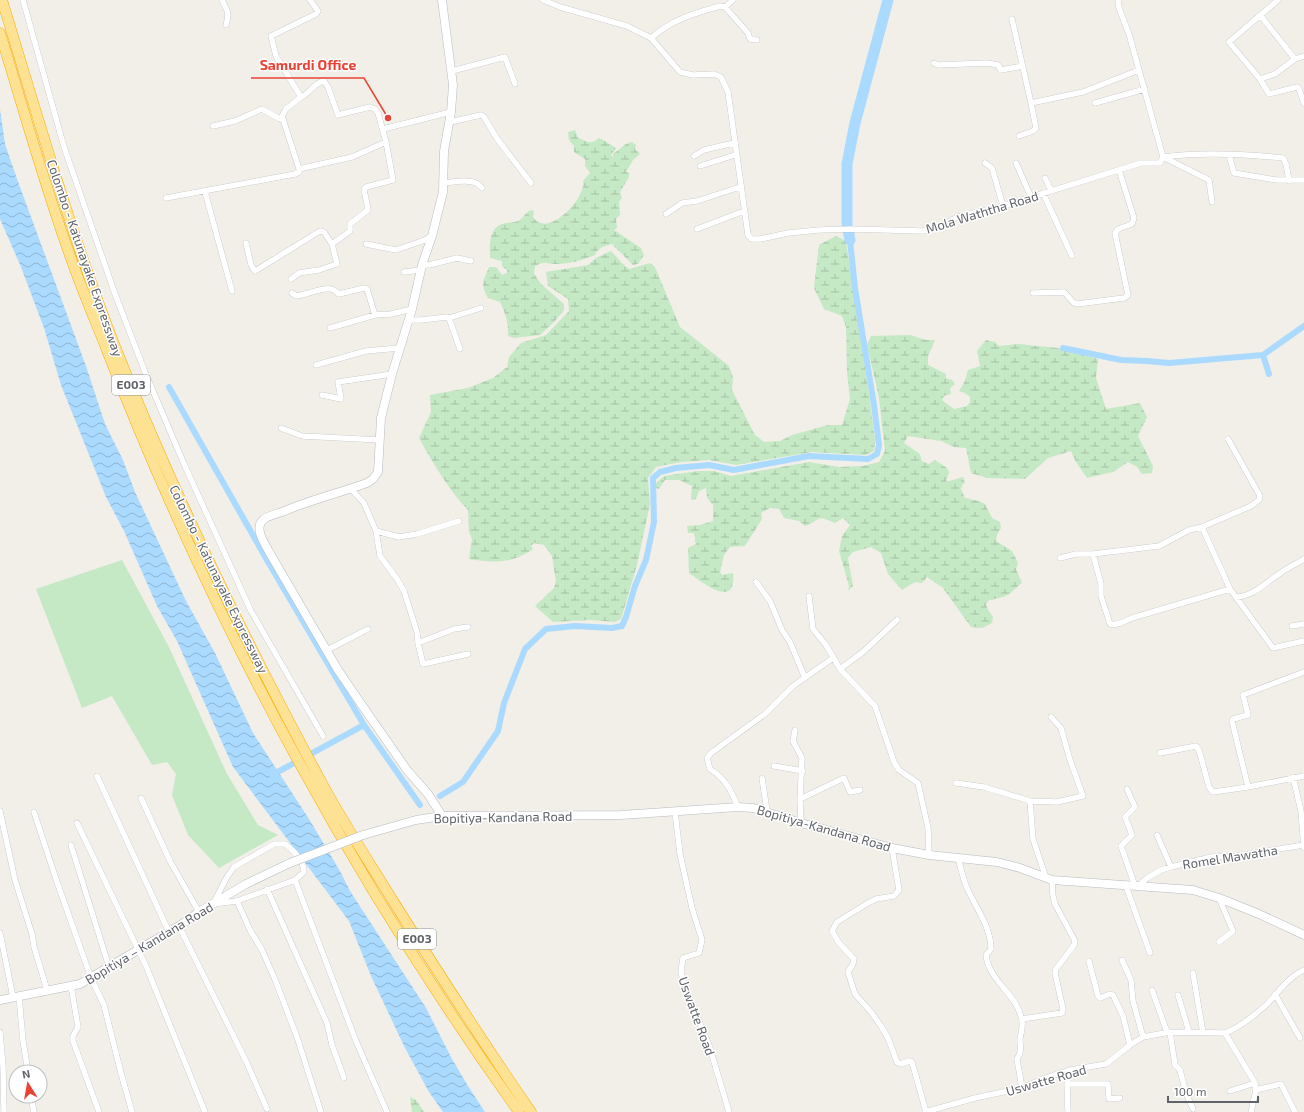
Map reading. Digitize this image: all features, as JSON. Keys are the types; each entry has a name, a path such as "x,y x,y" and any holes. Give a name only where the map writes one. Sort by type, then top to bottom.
{"highway":[{"name":"Colombo - Katunayake Expressway","path":"2,0 61,193 116,349 179,498 250,646 325,789 439,974 532,1112"},
{"name":"Colombo - Katunayake Expressway","path":"0,33 72,264 136,425 182,528 229,627 298,761 341,836 434,987 519,1112"}],"street":[{"path":"23,0 64,147 144,372 184,464 251,610 323,736"},
{"path":"222,0 229,17 226,25"},
{"path":"300,97 276,56 271,36 316,14 318,12 310,0"},
{"path":"442,0 452,71 453,89 450,122 444,151 444,183 441,202 432,236 421,268 412,309 399,348 381,418 378,468 376,476 367,483 275,514 262,521 260,526 262,537 268,550 327,650 370,718 407,770 428,794 442,816"},
{"path":"543,0 560,7 627,26 651,38 683,17 733,0"},
{"path":"1118,0 1119,8 1129,34 1145,89 1163,157 1209,180 1212,202"},
{"path":"1278,0 1229,42 1260,79 1269,94 1297,87 1304,103"},
{"path":"722,4 748,33 750,40 757,40"},
{"path":"1260,15 1295,59"},
{"path":"1012,19 1036,128 1033,131 1019,136"},
{"name":"Mola Waththa Road","path":"651,38 680,72 693,74 714,74 721,78 728,92 744,212 748,235 752,239 760,239 788,233 848,229 923,231 940,227 957,217 1003,206 1141,163 1160,163 1163,157"},
{"path":"1260,79 1275,74 1295,59 1304,56"},
{"path":"452,71 505,57 515,84"},
{"path":"934,63 938,65 987,63 998,65 1001,70 1023,66"},
{"path":"1031,103 1083,92 1139,70"},
{"path":"299,169 282,116 286,109 300,97 305,96 318,82 324,81 328,87 338,116 370,107 375,109 378,113 386,142 393,180 366,187 364,189 368,210 350,224 350,231 332,244"},
{"path":"1095,103 1145,89"},
{"path":"213,126 235,121 262,109 282,119"},
{"path":"382,129 451,112"},
{"path":"450,122 481,115 484,116 498,140 531,182"},
{"path":"166,198 205,192 295,174 299,172 299,169 352,157 386,142"},
{"path":"694,156 704,150 734,143"},
{"path":"700,166 736,155"},
{"path":"1163,157 1176,155 1253,155 1283,158 1286,164 1289,181"},
{"path":"1229,155 1234,173 1289,181 1304,180"},
{"path":"985,163 992,168 1003,206"},
{"path":"1016,164 1031,197"},
{"path":"1033,293 1064,292 1074,303 1077,304 1124,298 1128,295 1115,233 1118,229 1132,224 1134,218 1119,170"},
{"path":"1045,178 1051,190"},
{"path":"444,183 470,181 479,184 482,188"},
{"path":"666,214 682,203 697,201 740,187"},
{"path":"205,192 232,291"},
{"path":"1043,193 1072,256"},
{"path":"697,229 744,212"},
{"path":"246,243 251,265 255,271 320,231 324,232 332,244 336,264 319,270 299,273 291,279"},
{"path":"366,244 396,250 432,236"},
{"path":"404,272 457,258 471,261"},
{"path":"292,293 296,296 331,289 339,294 364,288 367,289 375,315"},
{"path":"409,320 449,318 481,308"},
{"path":"330,328 375,315 391,314 412,309"},
{"path":"449,318 460,349"},
{"path":"316,364 366,351 399,348"},
{"path":"322,395 341,399 338,382 392,374"},
{"path":"281,428 302,436 380,440"},
{"path":"1060,558 1076,554 1093,554 1159,546 1189,530 1202,527 1251,506 1259,500 1260,496 1228,439"},
{"path":"351,489 364,503 376,530 380,556 404,591 417,632 423,664 468,654"},
{"path":"376,530 399,537 417,534 460,521"},
{"path":"1202,527 1230,589 1273,648 1304,642"},
{"path":"1093,554 1101,584 1101,596 1110,624 1114,625 1132,618 1230,589"},
{"path":"1236,597 1244,597 1253,593 1280,573 1304,559"},
{"path":"756,582 770,601 782,630 790,642 805,678"},
{"path":"809,596 814,629 826,645 840,669 875,706 894,762 899,770 918,782 928,828 929,855"},
{"path":"840,669 863,652 897,620"},
{"path":"1292,626 1304,624"},
{"path":"418,643 454,629 468,627"},
{"path":"327,650 368,629"},
{"path":"738,807 730,788 720,775 710,768 707,758 711,753 765,714 793,686 833,658"},
{"path":"1248,787 1232,721 1233,719 1248,715 1243,695 1304,672"},
{"path":"956,783 984,787 1030,801 1057,802 1083,796 1070,760 1061,728 1051,717"},
{"path":"795,730 793,741 802,758 800,799 801,823"},
{"path":"1160,753 1196,746 1199,750 1209,787 1213,792 1304,776"},
{"path":"774,766 802,771"},
{"path":"97,776 169,932"},
{"path":"762,778 766,811"},
{"path":"800,799 844,778 850,792 860,790"},
{"path":"1293,778 1301,811 1304,848"},
{"path":"1127,789 1135,807 1125,817 1132,836 1121,846 1150,953"},
{"path":"141,798 170,861 199,912"},
{"path":"1022,1018 1062,1013 1063,1010 1055,973 1056,968 1074,945 1075,941 1054,904 1049,879 1033,839 1030,801"},
{"name":"Bopitiya-Kandana Road","path":"290,863 363,835 416,820 442,816 621,815 738,807 754,808 801,823 892,848 929,855 997,862 1020,868 1049,879 1193,890 1219,898 1259,914 1304,935"},
{"path":"0,811 15,880 32,934 34,947 47,990"},
{"path":"34,812 91,978 104,1005 132,1112"},
{"name":"Uswatte Road","path":"675,812 680,854 692,908 702,940 699,952 683,958 681,972 685,988 709,1045 729,1112"},
{"path":"77,823 149,973 205,1112"},
{"path":"1157,835 1171,867"},
{"path":"274,844 286,844 296,854 304,866 304,872 295,880 237,901 213,904 234,867 274,844"},
{"path":"71,845 109,967"},
{"name":"Romel Mawatha","path":"1133,886 1161,870 1211,857 1238,856 1304,845"},
{"path":"892,848 898,890 894,896 876,899 868,903 837,922 832,931 839,943 854,959 848,972 855,994 881,1026 888,1038 896,1062 900,1064 910,1061 912,1062 925,1112"},
{"path":"958,858 967,887 986,925 991,939 991,949 986,955 987,964 992,974 1018,1006 1022,1018 1023,1022 1020,1038 1021,1053 1017,1059 1022,1088"},
{"name":"Bopitiya – Kandana Road","path":"0,1000 80,984 179,926 199,912 246,884 290,863"},
{"path":"295,880 356,1041 387,1112"},
{"path":"267,889 327,1023 332,1045 344,1078"},
{"path":"1219,898 1233,930 1219,942"},
{"path":"237,901 274,977 297,1037 321,1112"},
{"path":"179,926 246,1061 267,1109"},
{"path":"0,933 16,997 27,1064"},
{"path":"1122,960 1131,980 1133,1001 1143,1037"},
{"path":"1089,961 1098,996 1100,998 1110,994 1113,995 1123,1016 1130,1044"},
{"path":"1251,1112 1256,1090 1255,1083 1225,1033 1233,1030 1267,1004 1295,974 1304,970"},
{"path":"1193,973 1203,1033"},
{"path":"71,986 78,1027 73,1036 73,1041 99,1112"},
{"path":"1152,990 1169,1032 1175,1064 1180,1070 1186,1093 1193,1109"},
{"path":"1275,994 1300,1038"},
{"path":"1178,995 1189,1032"},
{"path":"0,1032 3,1066 4,1112"},
{"name":"Uswatte Road","path":"925,1112 974,1098 1022,1088 1045,1078 1070,1070 1106,1064 1130,1044 1143,1037 1169,1032 1225,1033"},
{"path":"1068,1112 1067,1084 1070,1070"},
{"path":"1230,1091 1255,1083"},
{"path":"1067,1084 1108,1084 1110,1099 1120,1098"},
{"path":"1256,1090 1281,1084 1295,1112"}],"green space":[{"path":"575,130 578,138 587,142 591,142 599,138 616,148 611,155 613,157 613,154 626,144 632,142 636,145 635,149 640,154 633,160 626,172 629,173 629,177 620,192 622,198 619,202 620,215 616,219 617,228 614,230 641,248 644,255 638,264 633,265 612,244 604,246 596,252 595,255 581,260 561,264 544,263 535,266 534,274 541,284 564,304 564,310 540,335 514,338 508,336 506,318 500,302 488,298 483,286 483,282 489,267 496,267 502,275 507,273 507,270 502,266 502,261 490,258 490,243 492,234 497,226 504,223 518,221 531,210 533,210 534,213 533,217 540,223 548,223 565,214 573,205 583,188 583,181 590,173 585,166 585,159 574,152 574,146 569,140 568,132"},
{"path":"836,236 846,241 870,401 875,440 874,451 866,455 812,452 736,465 709,460 681,462 656,467 648,478 650,504 637,565 621,619 615,622 590,620 553,622 535,606 554,588 556,582 552,556 544,545 534,543 531,546 533,549 510,560 494,562 469,559 472,539 469,532 468,510 447,485 419,438 431,412 430,395 468,388 493,378 507,367 509,357 521,343 546,335 569,311 568,299 548,286 546,272 588,265 596,258 611,251 629,269 650,263 655,267 680,327 729,366 733,377 732,390 755,435 764,442 780,441 792,435 828,425 842,425 850,399 847,372 846,327 842,316 824,309 814,288 819,245"},
{"path":"910,335 926,340 935,340 928,356 928,365 946,374 946,378 952,380 955,384 950,388 951,394 944,396 942,400 954,409 967,406 970,402 970,397 959,391 965,381 968,370 980,366 977,351 986,340 995,342 999,346 1018,344 1058,348 1098,359 1096,378 1106,409 1140,403 1147,417 1138,436 1153,466 1152,473 1142,474 1137,467 1128,462 1113,472 1087,478 1076,462 1071,451 1048,458 1025,479 987,478 971,473 966,448 954,447 941,441 908,436 904,443 920,454 922,461 929,464 935,460 947,468 949,472 946,482 963,477 965,483 961,489 965,498 985,504 992,518 1000,522 1001,528 997,535 996,541 1012,551 1018,563 1016,569 1022,583 1007,595 989,600 986,604 993,617 992,623 982,628 971,627 943,588 927,577 922,583 915,582 902,590 888,574 881,553 871,547 853,552 848,558 853,586 848,591 849,586 839,551 842,536 850,525 843,518 835,523 819,518 805,526 799,521 784,518 779,509 770,508 761,513 762,519 745,546 730,547 724,555 720,572 722,575 733,573 733,584 730,590 725,592 718,591 689,573 688,548 696,544 694,533 688,533 687,526 700,525 713,521 713,505 707,498 706,488 699,491 696,499 691,500 692,486 679,480 665,480 659,489 656,488 656,483 664,476 698,471 714,471 731,476 809,462 839,467 863,466 879,462 885,451 879,398 867,345 871,336"},
{"path":"122,560 169,647 227,774 258,825 278,835 219,868 188,835 172,795 176,774 167,762 152,765 112,696 82,708 36,589"},
{"path":"410,1097 416,1100 424,1112 412,1112"}],"water":[{"path":"0,109 5,144 86,366 105,424 123,460 135,492 186,601 215,653 253,733 309,819 340,871 350,891 426,1008 452,1059 485,1112 443,1112 429,1092 405,1048 371,976 349,921 233,767 177,641 157,606 124,531 106,497 61,385 44,328 21,267 0,219"}],"waterway":[{"path":"850,240 847,225 847,164 855,123 888,0"},
{"path":"440,796 463,782 498,731 504,703 525,649 546,629 575,626 612,628 622,626 635,586 646,560 654,522 653,478 660,472 676,468 709,465 734,470 809,456 868,459 877,454 879,445 874,405 855,288 850,240"},
{"path":"1269,374 1263,355 1304,326"},
{"path":"1063,348 1121,360 1169,363 1263,355"},
{"path":"169,387 267,560 364,725 420,805"},
{"path":"272,775 364,725"}],"place":[{"name":"Samurdi Office","path":"388,118"}]}
